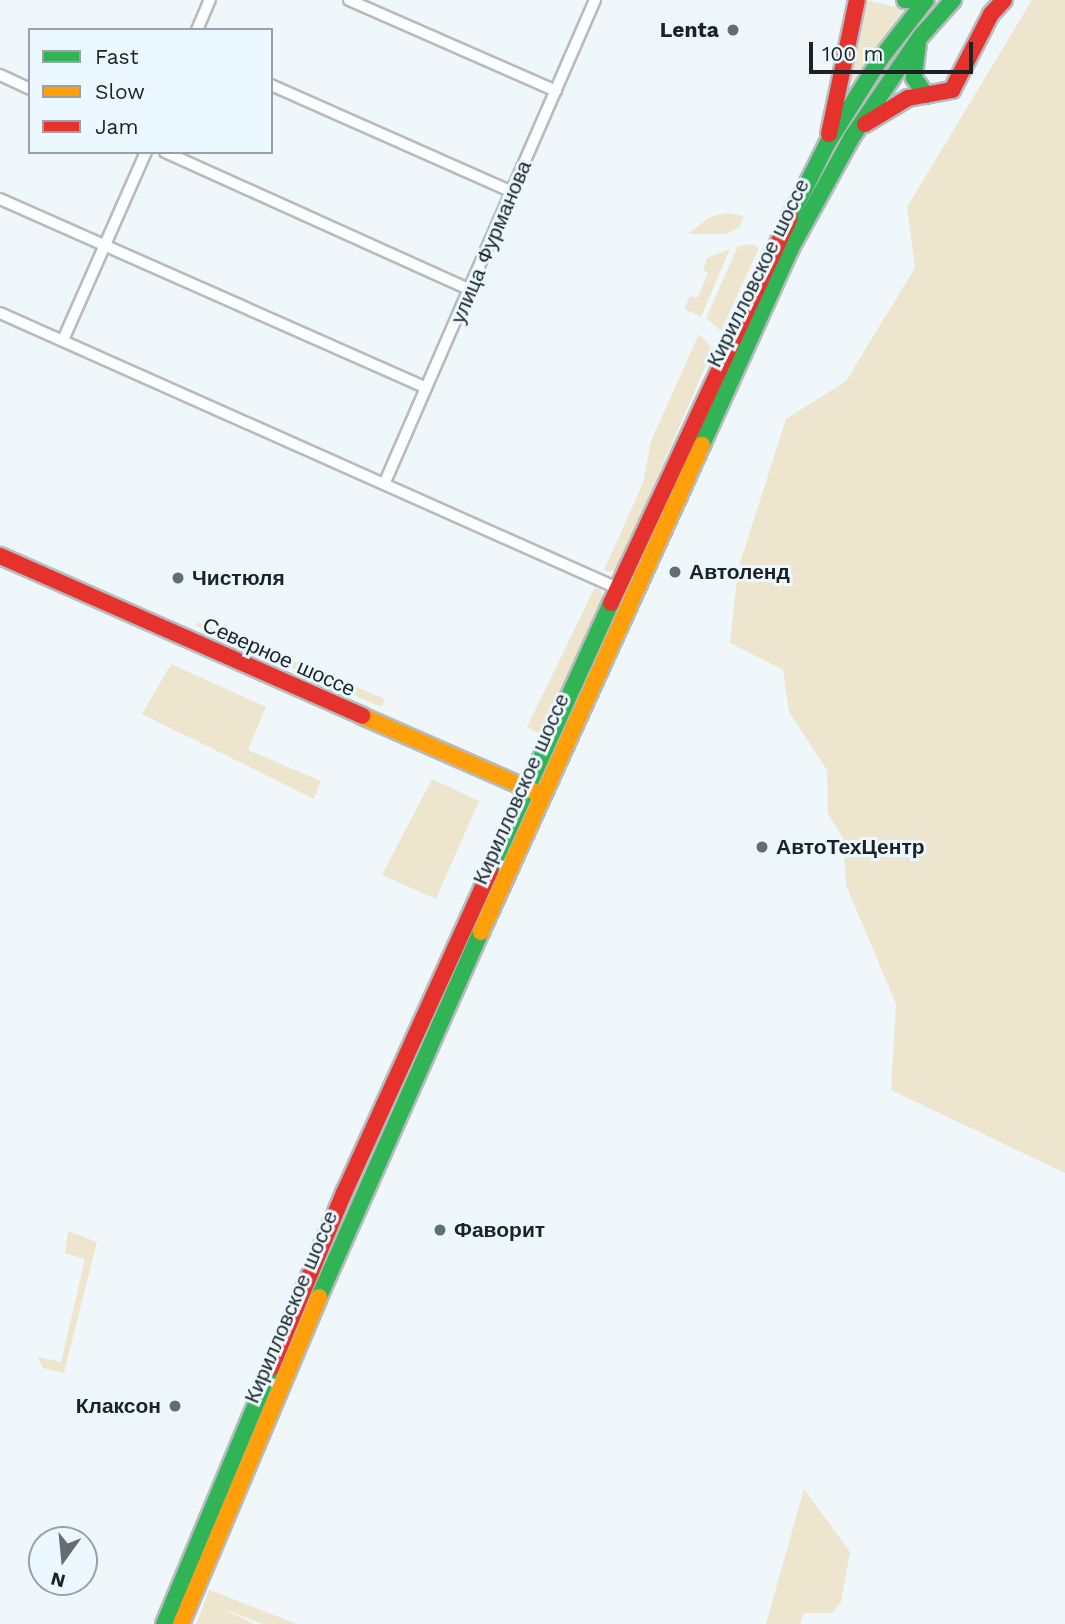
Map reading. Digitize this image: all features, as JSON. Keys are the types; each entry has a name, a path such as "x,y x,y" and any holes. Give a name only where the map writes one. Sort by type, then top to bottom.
{"main road":[{"path":"827,144 857,0"},
{"name":"Кирилловское шоссе","path":"181,1624 535,792 617,588 779,236 827,144 881,58 926,0"},
{"name":"Кирилловское шоссе","path":"164,1624 336,1211 761,310 816,197 852,137 920,37 953,0"},
{"path":"852,137 882,110 908,98 955,88 990,14 1004,0"},
{"path":"920,37 913,67 926,95"},
{"name":"Северное шоссе","path":"0,556 535,792"}],"street":[{"path":"198,28 210,0"},
{"path":"349,0 556,91"},
{"name":"улица Фурманова","path":"385,482 596,0"},
{"path":"0,75 28,88"},
{"path":"273,86 512,192"},
{"path":"63,340 106,248 145,154"},
{"path":"168,154 471,290"},
{"path":"0,199 426,388"},
{"path":"0,313 385,482 617,588"}],"shaded area":[{"path":"865,0 904,9 843,94"},
{"path":"1032,0 1065,0 1065,1173 891,1090 896,1004 846,885 843,838 828,814 827,770 789,712 783,670 730,643 738,569 786,419 846,381 915,268 907,207"},
{"path":"726,213 744,216 739,228 725,234 688,234 710,217"},
{"path":"751,244 759,248 721,331 706,318 738,246"},
{"path":"730,249 701,317 684,309 690,296 697,298 708,273 703,270 707,258"},
{"path":"699,334 713,349 617,569 609,572 604,570 643,483 651,441"},
{"path":"595,587 601,590 603,600 541,734 527,727"},
{"path":"198,622 385,699 381,707 196,626"},
{"path":"171,664 266,707 248,750 321,781 314,799 142,714"},
{"path":"432,779 479,801 436,899 382,875"},
{"path":"68,1231 97,1242 64,1373 43,1368 37,1357 61,1362 85,1259 65,1253"},
{"path":"804,1489 850,1552 841,1602 832,1613 804,1613 800,1624 766,1624"},
{"path":"209,1590 297,1624 263,1624 221,1608 254,1624 196,1624"}],"traffic: fast":[{"path":"790,218 827,144 881,58 926,0"},
{"path":"702,445 791,248 852,137 920,37 953,0"},
{"path":"918,43 914,78 926,95"},
{"path":"490,871 611,603"},
{"path":"319,1297 481,932"},
{"path":"164,1624 271,1368"}],"traffic: slow":[{"path":"481,932 702,445"},
{"path":"362,716 537,793"},
{"path":"181,1624 319,1297"}],"traffic: jam":[{"path":"829,134 857,0"},
{"path":"865,124 908,98 952,90 991,14 1004,0"},
{"path":"611,603 790,218"},
{"path":"0,556 362,716"},
{"path":"271,1368 344,1193 490,871"}],"place":[{"name":"Lenta","path":"733,30"},
{"name":"Автоленд","path":"675,572"},
{"name":"Чистюля","path":"178,578"},
{"name":"АвтоТехЦентр","path":"762,847"},
{"name":"Фаворит","path":"440,1230"},
{"name":"Клаксон","path":"175,1406"}]}
